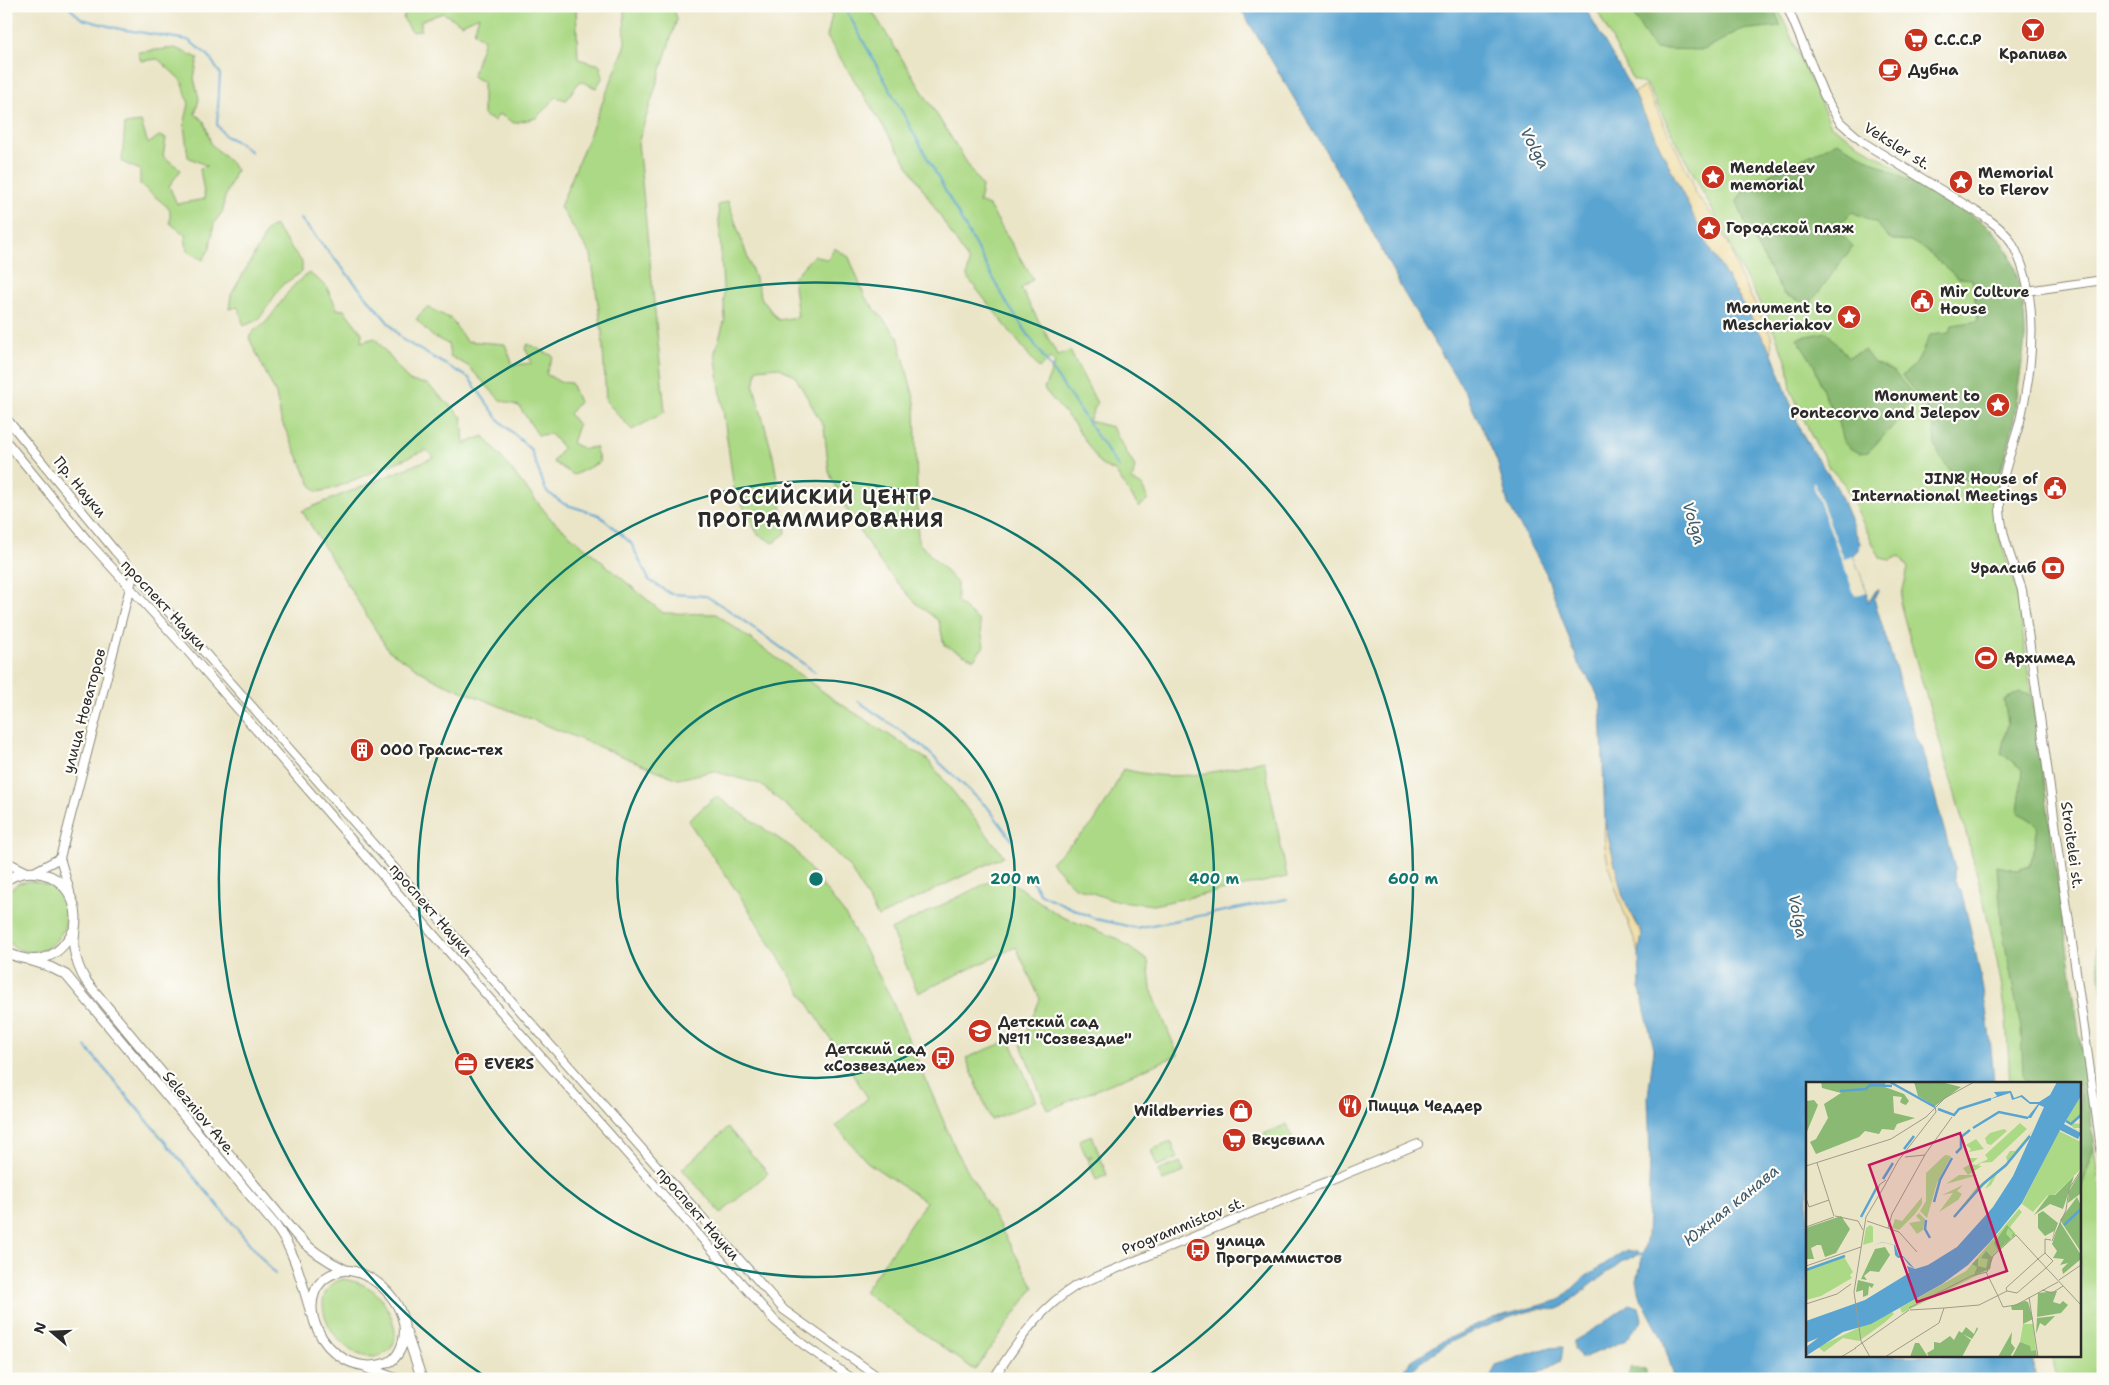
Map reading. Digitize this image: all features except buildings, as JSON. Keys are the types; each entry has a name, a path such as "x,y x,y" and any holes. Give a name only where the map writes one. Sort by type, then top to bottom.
{"main road":[{"name":"Selezniov Ave.","path":"6,862 30,872 46,874 57,880 66,889 72,899 76,916 74,947 77,966 86,981 296,1235 309,1249 327,1261 346,1270"},
{"path":"6,880 30,872"},
{"path":"29,960 43,959 56,953 67,943 73,930 76,916"},
{"name":"Selezniov Ave.","path":"6,952 20,959 48,966 66,975 288,1242 296,1260 311,1313"},
{"path":"397,1379 362,1367 338,1356 329,1348 320,1335 311,1313 314,1296 318,1285 336,1271 354,1270 370,1278 383,1288 402,1315 422,1379"},
{"path":"362,1367 375,1367 391,1362 398,1354 402,1345 405,1329"}],"street":[{"name":"Veksler st.","path":"1787,6 1824,95 1840,122 1864,143 1985,216 2009,239 2016,253 2027,291 2031,342 2030,368 2018,429"},
{"path":"2027,291 2103,280"},
{"name":"Пр. Науки","path":"6,418 134,572"},
{"name":"Stroitelei st.","path":"2018,429 2001,487 2000,513 2004,535 2022,590 2103,1162"},
{"name":"проспект Науки","path":"6,440 81,533 184,647 475,982 775,1321 804,1345 853,1379"},
{"name":"улица Новаторов","path":"60,858 134,572"},
{"name":"проспект Науки","path":"134,572 784,1310 881,1379"},
{"path":"30,872 60,858 72,899"},
{"name":"Programmistov st.","path":"993,1379 1035,1318 1056,1298 1077,1285 1418,1144"}],"green space":[{"path":"409,6 576,6 578,59 600,65 603,77 596,88 580,81 566,100 556,97 536,118 514,123 499,114 494,121 483,115 483,82 472,76 484,40 474,32 479,16 462,24 443,13 421,21 421,30 412,32 403,18"},
{"path":"624,6 673,6 677,19 638,143 665,412 632,430 606,401 602,332 591,255 560,207 625,47"},
{"path":"820,6 869,6 982,187 979,202 989,206 1033,279 1021,289 1058,356 1070,351 1097,403 1089,421 1112,427 1135,467 1132,480 1142,486 1148,500 1139,507 1115,471 1101,465 1074,424 1044,389 1055,363 1050,358 1039,368 967,277 969,262 827,37 832,15"},
{"path":"1595,6 1777,6 1831,126 1992,230 2010,254 2019,293 2025,336 2014,416 1995,498 1996,528 2017,593 2103,1206 2103,1379 2056,1379 2051,1358 2082,1358 2082,1082 2010,1082 2005,1007 1980,886 1900,603 1908,568 1900,556 1890,560 1880,558 1844,484 1829,467 1811,435 1791,390 1788,365 1766,313 1740,268 1729,242 1647,85 1633,80"},
{"path":"1628,6 1773,6 1781,26 1740,30 1704,50 1654,49"},
{"path":"175,48 198,58 194,78 199,99 195,114 204,121 211,144 236,170 224,200 223,211 214,223 210,248 203,260 187,251 185,235 170,223 170,209 140,184 140,170 122,162 125,124 141,122 148,144 159,136 166,138 163,156 181,170 169,186 177,204 205,199 200,169 207,166 188,157 184,125 189,104 182,81 158,59 141,61 138,52"},
{"path":"1837,142 1969,214 1986,225 2006,248 2016,272 2022,300 2025,337 2010,441 1996,478 1982,483 1955,477 1941,458 1935,445 1933,423 1924,403 1902,376 1916,364 1930,335 1950,333 1952,325 1978,321 1972,279 1958,278 1923,248 1910,241 1891,240 1875,222 1852,212 1843,221 1840,233 1853,246 1809,305 1783,294 1747,228 1737,201 1747,186"},
{"path":"728,201 762,299 778,320 798,317 793,278 814,255 828,260 834,248 849,257 865,297 898,337 915,402 918,542 957,583 957,602 979,621 984,646 974,659 944,645 939,621 917,604 881,564 845,507 829,472 824,427 795,376 778,367 757,369 754,387 773,456 786,533 773,543 757,533 734,489 715,352 725,319 718,205"},
{"path":"274,225 302,262 302,272 282,285 259,319 244,326 238,307 229,309 231,295 266,231"},
{"path":"309,273 326,286 337,309 344,310 362,333 361,342 375,338 409,381 427,384 462,417 464,444 484,436 551,519 663,613 716,614 836,701 928,760 1004,856 878,917 850,868 807,823 760,784 713,771 678,779 433,679 388,650 302,511 434,457 426,450 332,489 317,492 311,485 281,420 276,394 249,338 253,332 266,322 296,283"},
{"path":"427,307 451,319 466,341 505,344 513,365 532,363 525,348 528,344 553,356 546,374 560,382 571,383 579,402 569,414 578,425 572,443 584,449 595,447 600,462 574,475 553,462 563,448 551,434 538,435 519,406 500,400 468,366 450,356 448,344 432,336 416,319"},
{"path":"1827,332 1848,357 1864,350 1874,363 1893,371 1913,394 1895,424 1868,452 1860,453 1851,449 1843,442 1838,422 1824,394 1814,365 1797,338"},
{"path":"2020,692 2032,696 2095,1147 2082,1186 2082,1082 2027,1082 2023,1075 2021,1029 2002,928 1997,866 2017,870 2030,866 2038,827 2018,812 2023,770 2001,753 2008,723 2004,700"},
{"path":"1264,760 1287,877 1153,905 1112,900 1073,886 1051,862 1092,825 1110,796 1123,769 1160,775 1194,775"},
{"path":"716,796 794,849 846,916 889,994 956,1150 1034,1287 975,1370 864,1292 926,1202 867,1162 836,1126 868,1098 740,896 688,821"},
{"path":"999,877 1004,877 1060,916 1116,938 1148,961 1151,989 1178,1055 1051,1109 1047,1109 1021,1045 1040,999 1016,947 918,993 891,930"},
{"path":"30,881 52,888 64,900 67,915 63,930 53,943 39,951 23,951 6,940 6,893 19,883"},
{"path":"2103,935 2103,998 2096,947"},
{"path":"1010,1040 1036,1101 991,1120 966,1058"},
{"path":"1287,1124 1293,1138 1270,1147 1264,1134"},
{"path":"728,1128 768,1173 721,1213 682,1169"},
{"path":"1092,1135 1107,1175 1096,1180 1088,1159 1092,1158 1092,1156 1087,1158 1079,1140"},
{"path":"1171,1142 1178,1158 1157,1166 1151,1150"},
{"path":"1180,1162 1184,1172 1163,1181 1158,1171"},
{"path":"343,1279 357,1282 370,1288 382,1300 390,1315 395,1331 395,1339 387,1352 373,1357 358,1354 344,1345 332,1331 325,1316 323,1301 329,1288"},
{"path":"1631,1367 1646,1370 1646,1379 1626,1379"}],"sand":[{"name":"Городской пляж","path":"1645,86 1693,183 1694,192 1712,215 1731,248 1739,274 1771,335 1772,353 1705,240 1634,93"},
{"path":"1605,824 1623,897 1642,934 1639,953 1610,871 1604,838"}],"water":[{"name":"Volga","path":"1239,6 1584,6 1634,93 1705,240 1772,353 1801,432 1813,453 1836,485 1860,543 1859,550 1853,556 1867,592 1868,603 1877,589 1878,591 1874,599 1916,740 1921,746 1955,869 1955,881 1961,891 1978,963 1990,1035 1994,1082 1806,1082 1806,1358 2032,1358 2037,1379 1675,1379 1662,1338 1641,1298 1637,1281 1647,1236 1650,1158 1648,1096 1654,1049 1640,989 1639,953 1642,934 1623,897 1605,824 1601,704 1594,687 1578,663 1546,573 1508,504 1497,461 1466,394 1404,293 1366,220"},
{"path":"1626,1250 1637,1252 1638,1255 1621,1262 1561,1308 1555,1310 1534,1310 1483,1327 1445,1345 1415,1367 1406,1379 1400,1379 1405,1368 1412,1360 1441,1342 1493,1318 1560,1300 1585,1277"},
{"path":"1630,1304 1639,1307 1642,1320 1626,1340 1581,1359 1574,1349 1574,1341"},
{"path":"1563,1347 1561,1361 1528,1379 1490,1379 1496,1365 1546,1348"}],"pier":[{"path":"1812,482 1814,482 1844,559 1853,556 1867,592 1855,596"}],"waterway":[{"path":"67,6 82,19 120,29 188,40 209,56 220,74 217,125 225,136 240,143 251,152"},
{"path":"844,6 1008,305 1119,468"},
{"path":"300,218 403,340 469,378 499,420 531,450 546,491 564,504 599,515 631,543 649,580 671,594 706,596 815,672"},
{"path":"858,701 922,746 989,809 1012,840"},
{"path":"1030,877 1040,894 1096,919 1136,928 1287,899"},
{"path":"86,1047 275,1274"},
{"name":"Южная канава","path":"1636,1254 1646,1255"}],"place":[{"name":"Крапива","path":"2033,30"},
{"name":"С.С.С.Р","path":"1916,40"},
{"name":"Дубна","path":"1890,70"},
{"name":"Mendeleev memorial","path":"1713,177"},
{"name":"Memorial to Flerov","path":"1961,182"},
{"name":"Городской пляж","path":"1709,228"},
{"name":"Mir Culture House","path":"1922,301"},
{"name":"Monument to Mescheriakov","path":"1849,317"},
{"name":"Monument to Pontecorvo and Jelepov","path":"1998,405"},
{"name":"JINR House of International Meetings","path":"2055,488"},
{"name":"Уралсиб","path":"2053,568"},
{"name":"Архимед","path":"1986,658"},
{"name":"ООО Грасис-тех","path":"362,750"},
{"name":"Детский сад №11 \"Созвездие\"","path":"980,1031"},
{"name":"Детский сад «Созвездие»","path":"943,1058"},
{"name":"EVERS","path":"466,1064"},
{"name":"Пицца Чеддер","path":"1350,1106"},
{"name":"Wildberries","path":"1241,1111"},
{"name":"Вкусвилл","path":"1234,1140"},
{"name":"улица Программистов","path":"1198,1250"}],"district":[{"name":"РОССИЙСКИЙ ЦЕНТР ПРОГРАММИРОВАНИЯ","path":"821,508"}]}
